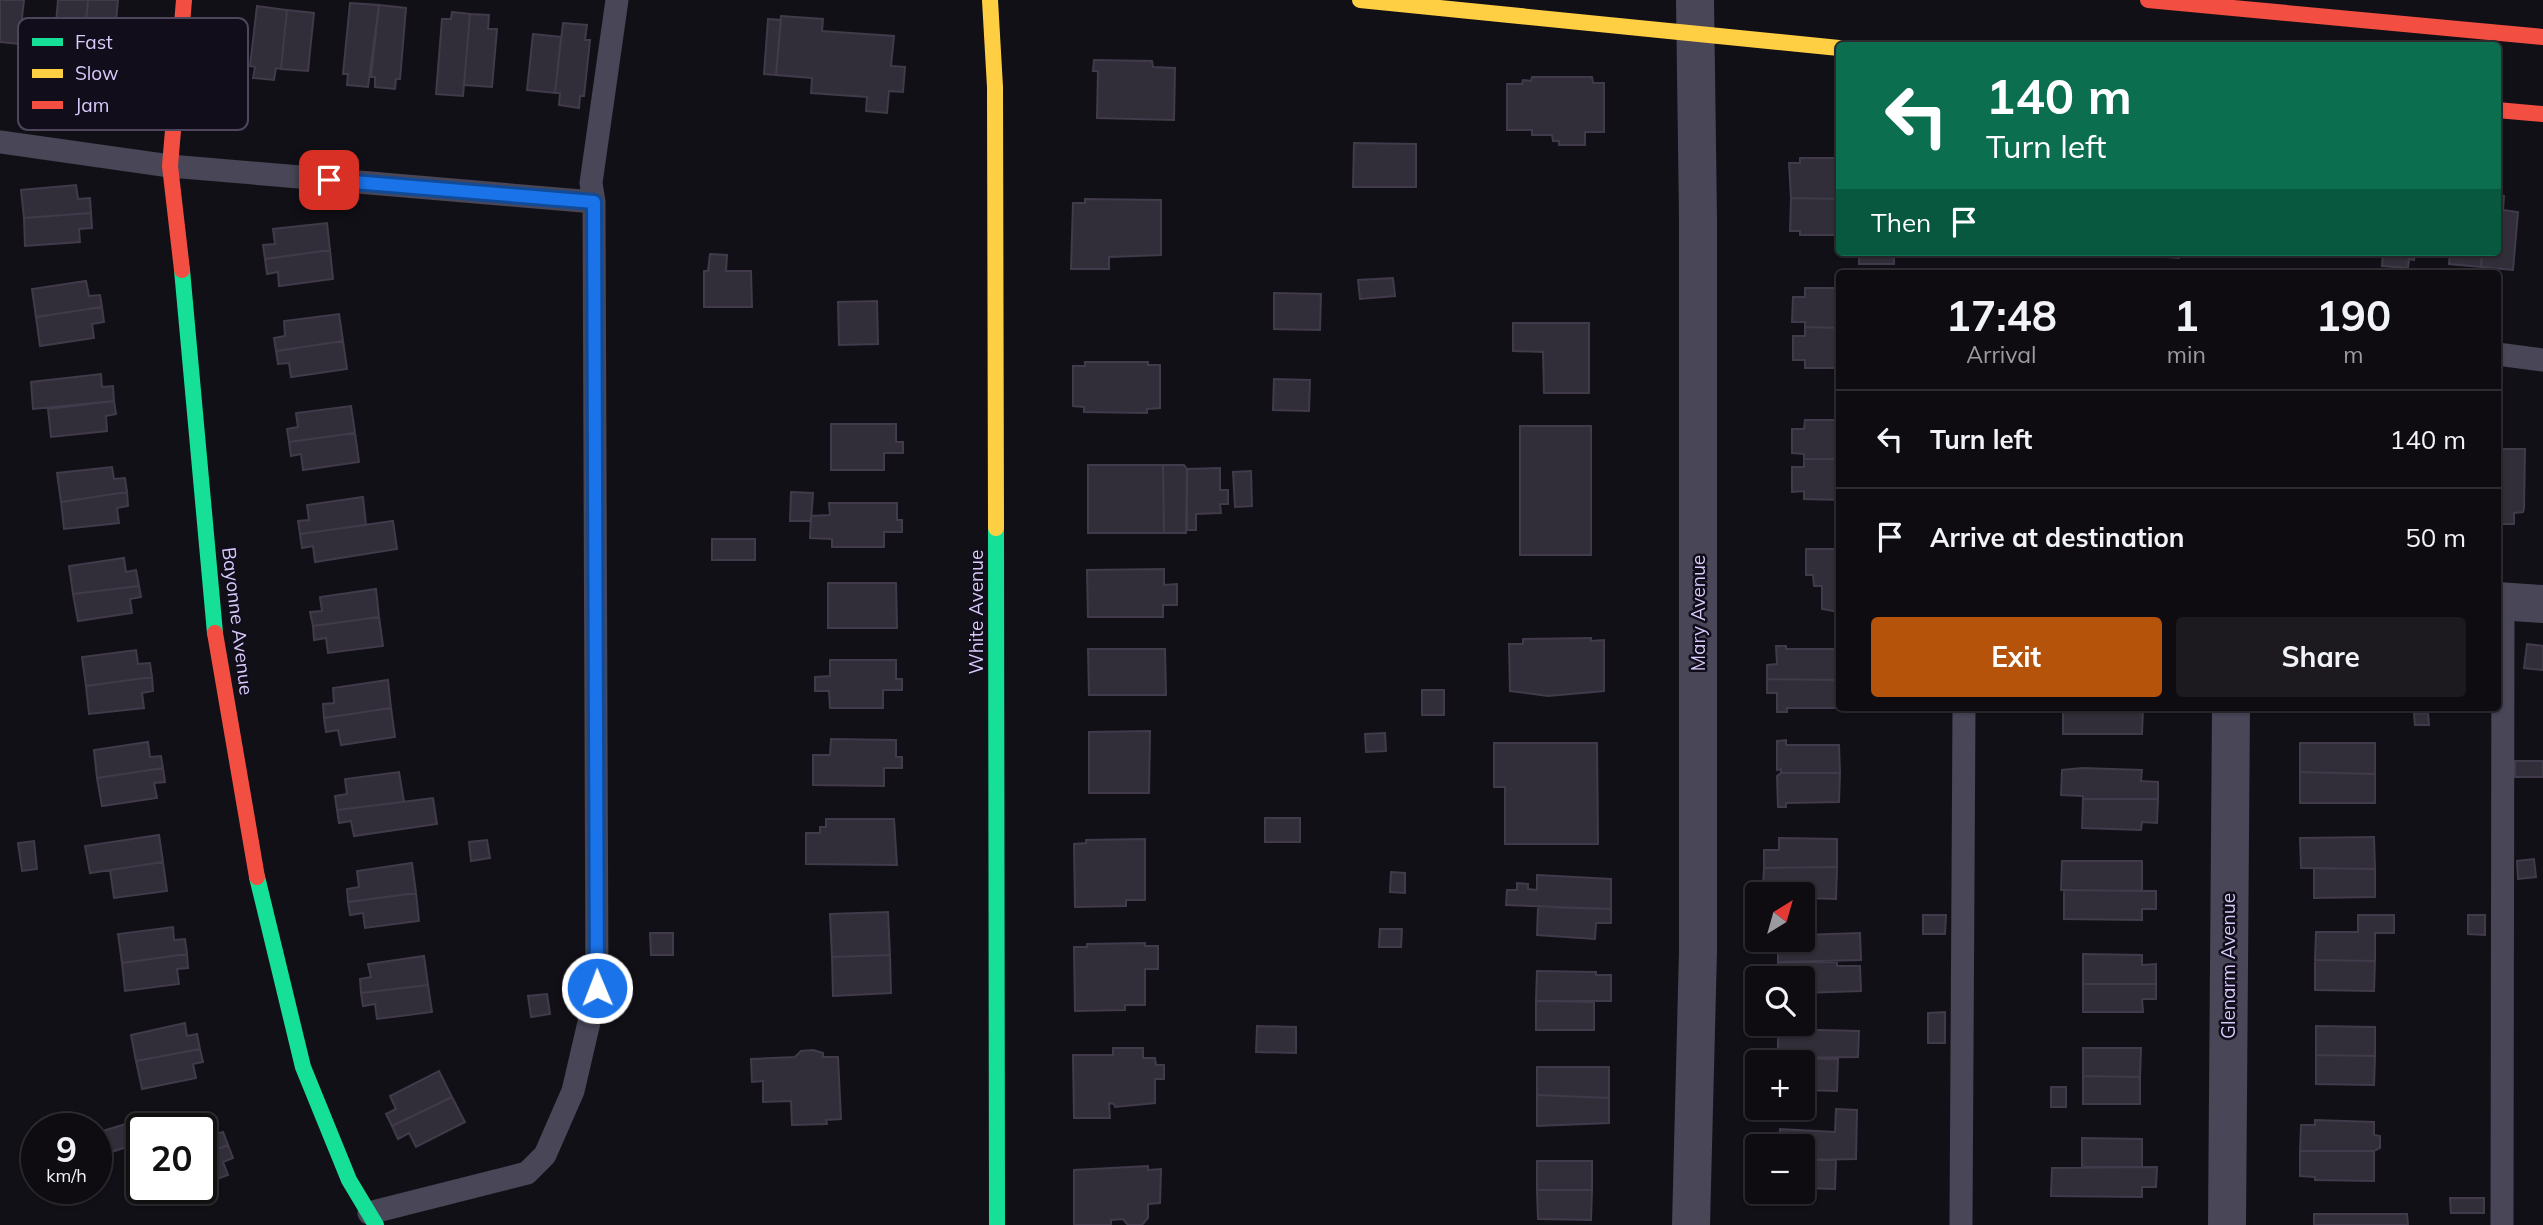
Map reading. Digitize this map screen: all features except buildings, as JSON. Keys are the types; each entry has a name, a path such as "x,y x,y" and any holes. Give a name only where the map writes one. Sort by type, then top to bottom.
{"street":[{"name":"Bayonne Avenue","path":"182,18 184,0"},
{"name":"White Avenue","path":"990,0 995,99 997,1225"},
{"path":"1360,0 1695,17 1836,47"},
{"path":"2148,0 2366,10 2543,37"},
{"name":"Mary Avenue","path":"1691,1225 1698,951 1695,17"},
{"path":"2501,110 2543,114"},
{"name":"Bayonne Avenue","path":"173,130 170,166 188,316 215,633 255,869 303,1067 349,1180 373,1219"},
{"path":"2501,601 2543,604"},
{"name":"Glenarm Avenue","path":"2227,1225 2231,711"}],"lane":[{"path":"373,1219 527,1173 545,1155 573,1091 597,988 594,202 591,183 617,0"},
{"path":"0,142 170,166 594,202"},
{"path":"2501,355 2543,360"},
{"path":"1961,1225 1964,711"},
{"path":"2500,711 2502,1225"}],"traffic: fast":[{"path":"182,270 215,633"},
{"path":"996,528 997,1225"},
{"path":"257,877 303,1067 349,1180 376,1225"}],"traffic: slow":[{"path":"990,0 995,87 996,528"},
{"path":"1360,0 1836,48"}],"traffic: jam":[{"path":"182,18 184,0"},
{"path":"2148,0 2543,37"},
{"path":"2501,110 2543,114"},
{"path":"173,130 170,166 182,270"},
{"path":"215,633 257,877"}],"route":[{"path":"329,180 594,202 597,988"}]}
